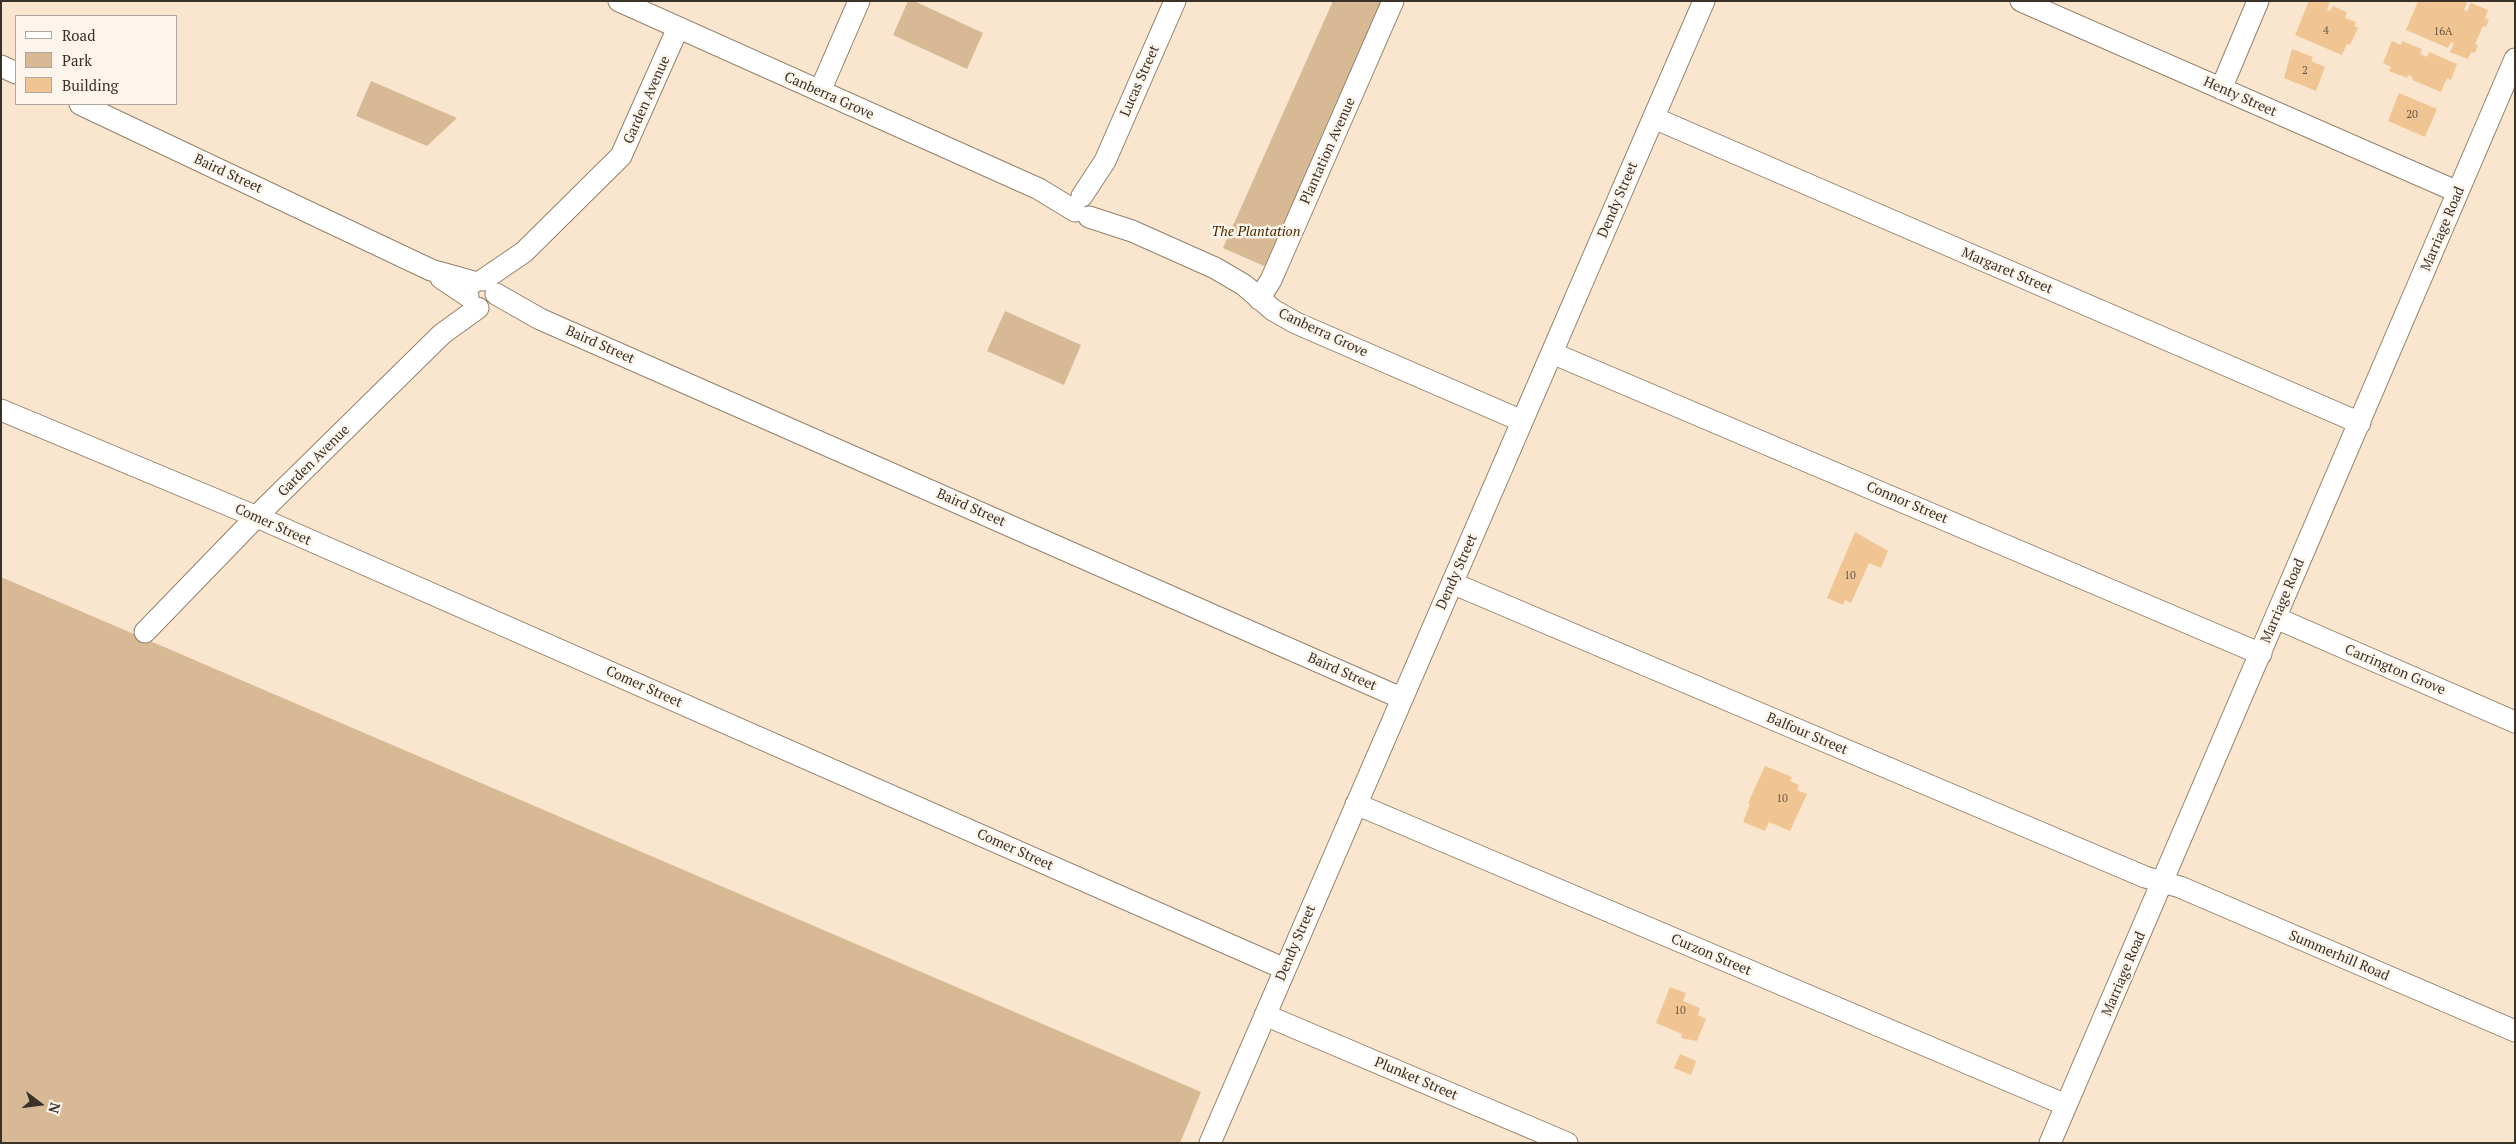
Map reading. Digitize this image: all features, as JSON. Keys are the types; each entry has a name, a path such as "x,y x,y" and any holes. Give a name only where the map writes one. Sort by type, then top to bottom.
{"street":[{"name":"Canberra Grove","path":"619,1 1040,189 1086,205 1132,231 1232,277 1284,318 1522,421"},
{"path":"820,92 859,1"},
{"name":"Lucas Street","path":"1086,205 1175,1"},
{"name":"Plantation Avenue","path":"1259,299 1271,280 1393,1"},
{"name":"Dendy Street","path":"1210,1143 1704,1"},
{"name":"Henty Street","path":"2021,1 2458,192"},
{"path":"2221,89 2258,1"},
{"name":"Garden Avenue","path":"145,632 257,517 621,156 678,28"},
{"name":"Marriage Road","path":"2050,1143 2515,59"},
{"path":"1,66 15,73"},
{"name":"Baird Street","path":"82,105 482,294 1401,698"},
{"name":"Margaret Street","path":"1654,118 2360,424"},
{"name":"Connor Street","path":"1552,353 2261,654"},
{"name":"Comer Street","path":"1,410 257,517 1285,969"},
{"name":"Balfour Street","path":"1452,583 2145,877 2163,882"},
{"name":"Carrington Grove","path":"2276,618 2515,722"},
{"name":"Curzon Street","path":"1356,804 2066,1105"},
{"name":"Summerhill Road","path":"2163,882 2180,887 2515,1031"},
{"name":"Plunket Street","path":"1265,1015 1567,1143"}],"green space":[{"path":"908,1 914,1 983,33 967,69 893,35"},
{"name":"The Plantation","path":"1333,1 1382,1 1269,261 1264,266 1223,248"},
{"path":"371,81 457,118 427,146 356,116"},
{"path":"1005,311 1081,345 1064,385 987,351"},
{"path":"1,577 1201,1092 1180,1143 1,1143"}],"building":[{"path":"2309,1 2330,1 2327,10 2330,11 2333,6 2347,12 2345,18 2356,22 2354,26 2358,28 2350,45 2347,44 2342,55 2295,35"},
{"path":"2418,1 2462,1 2467,3 2464,10 2467,11 2471,3 2488,10 2485,18 2489,20 2486,27 2483,26 2475,44 2478,45 2475,53 2471,52 2468,59 2450,52 2454,43 2451,42 2448,48 2406,30"},
{"path":"2392,41 2401,45 2402,41 2422,49 2420,54 2427,57 2429,52 2457,64 2451,80 2447,78 2441,92 2412,80 2413,77 2408,75 2407,78 2389,71 2391,67 2383,63"},
{"path":"2292,49 2313,57 2311,61 2325,67 2316,91 2284,78"},
{"path":"2399,93 2437,109 2425,137 2388,121"},
{"path":"1855,532 1888,551 1881,568 1869,563 1851,603 1845,600 1843,605 1827,598"},
{"path":"1765,766 1792,777 1790,781 1799,785 1797,790 1807,794 1790,831 1769,822 1765,831 1743,822 1750,804 1748,803"},
{"path":"1670,987 1686,993 1683,1001 1700,1008 1698,1015 1706,1019 1697,1041 1681,1038 1682,1034 1656,1023"},
{"path":"1680,1054 1696,1061 1691,1075 1674,1068"}]}
